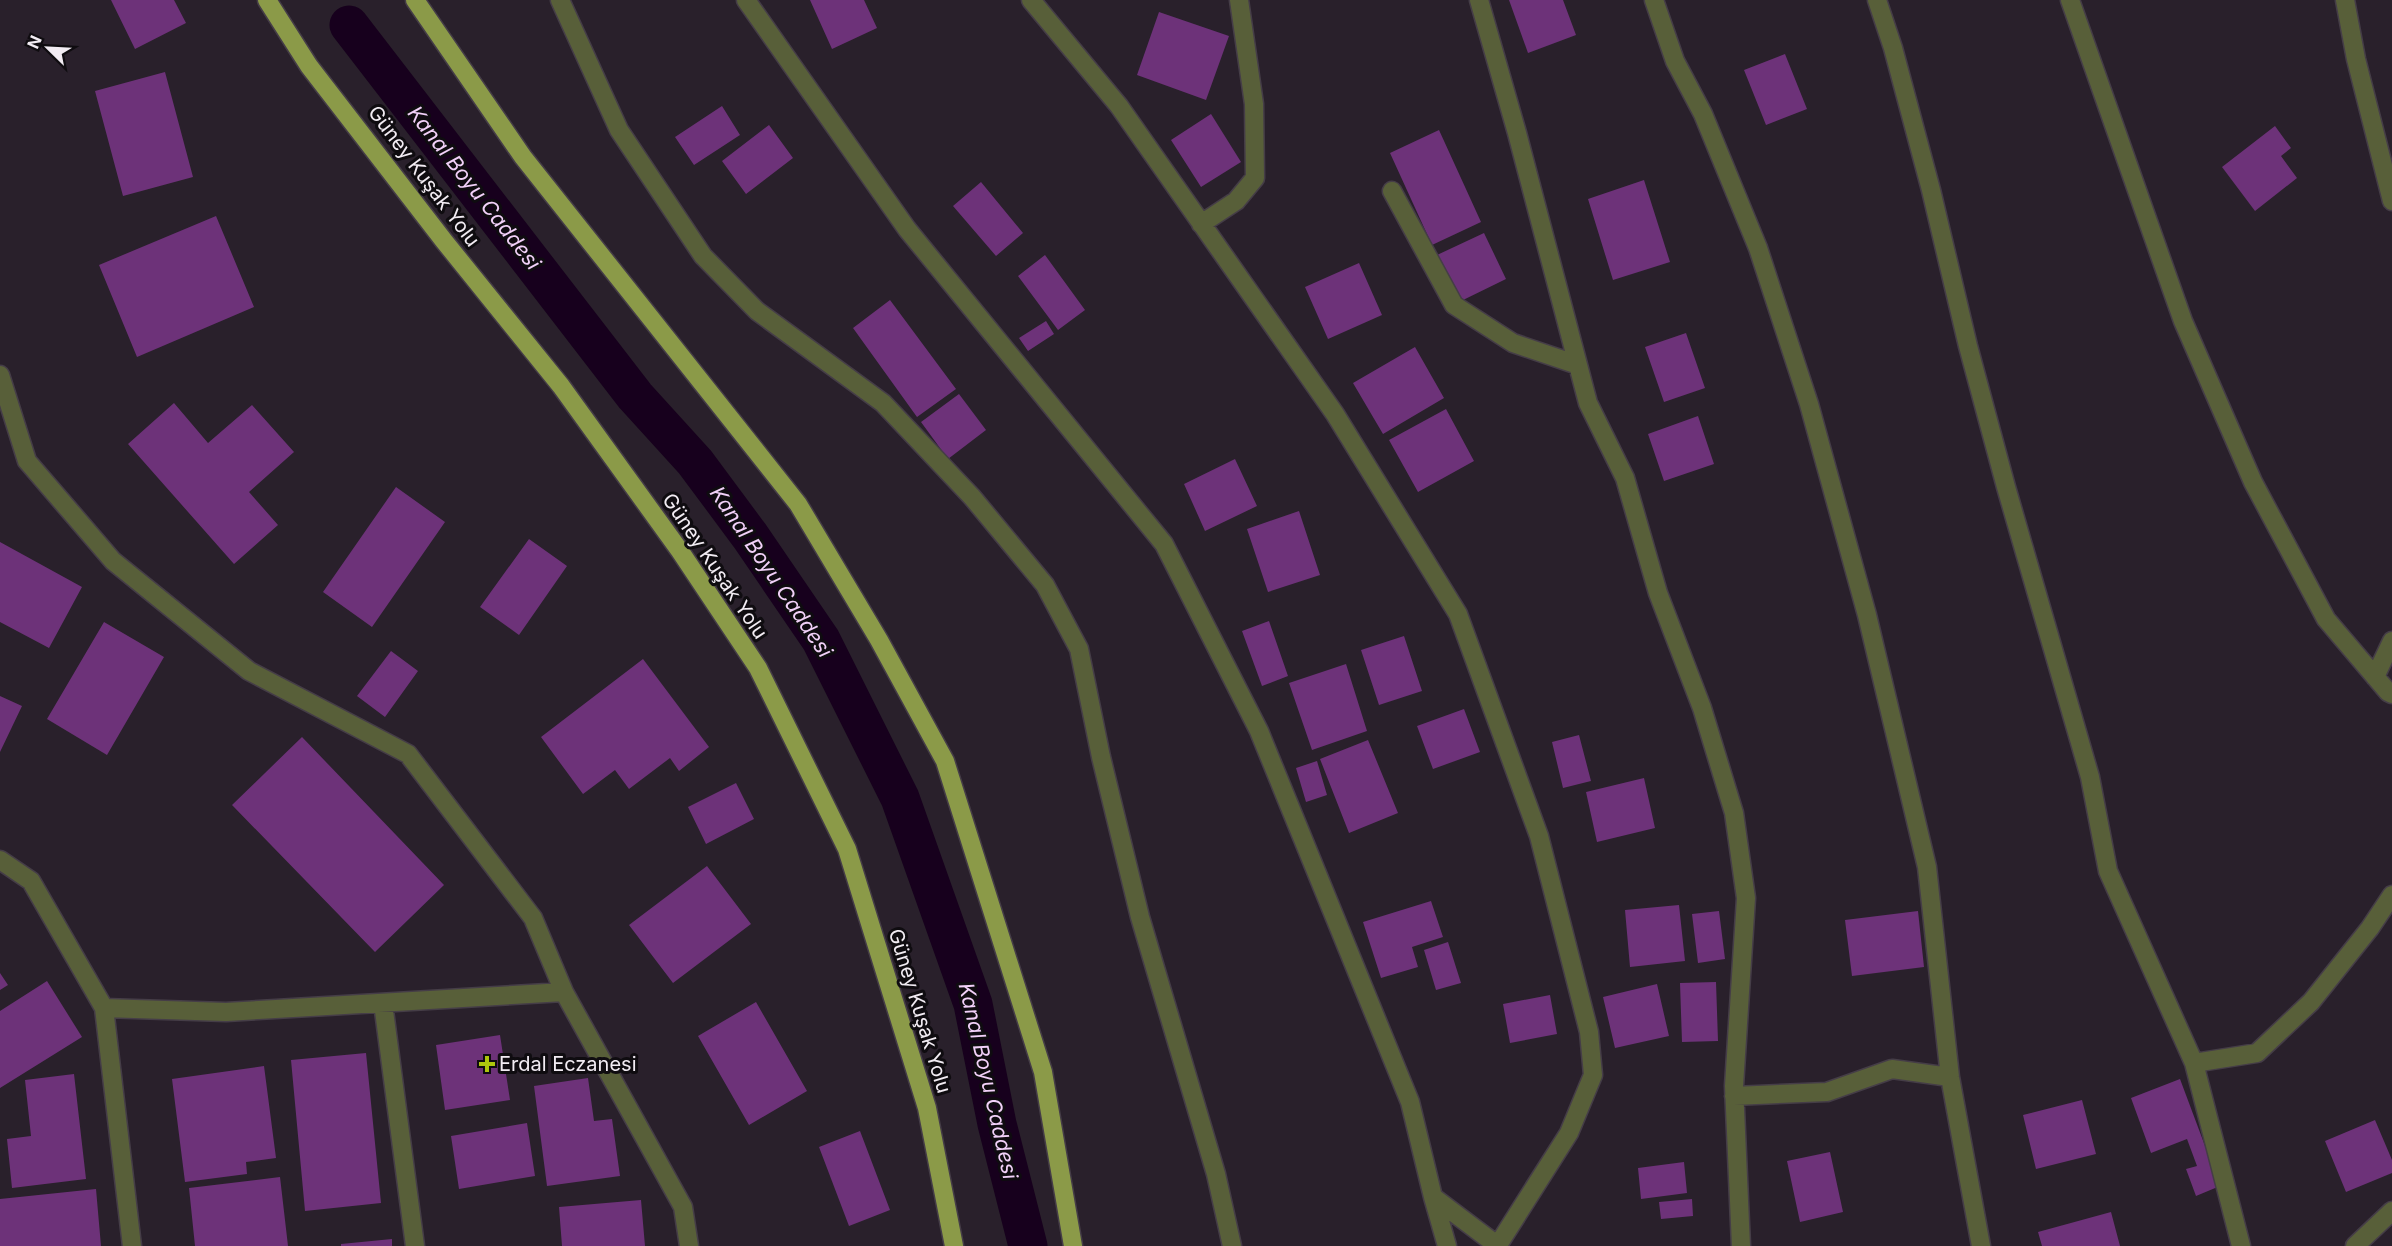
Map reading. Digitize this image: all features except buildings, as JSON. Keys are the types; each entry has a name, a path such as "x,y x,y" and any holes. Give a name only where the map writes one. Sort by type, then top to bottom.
{"main road":[{"name":"Güney Kuşak Yolu","path":"267,0 309,66 444,241 561,386 680,551 758,668 847,849 927,1108 954,1246"},
{"path":"415,0 523,157 798,504 879,640 945,761 1042,1072 1073,1246"}],"street":[{"path":"560,0 619,130 703,256 757,311 883,404 972,498 1045,585 1079,648 1101,758 1140,917 1216,1174 1232,1246"},
{"path":"746,0 907,229 1164,544 1268,753 1410,1102 1447,1246"},
{"path":"1031,0 1119,106 1335,414 1458,614 1539,836 1589,1032 1593,1076 1569,1133 1498,1246 1433,1197"},
{"path":"1201,224 1236,201 1255,178 1254,104 1239,0"},
{"path":"1479,0 1588,403 1624,478 1658,593 1702,708 1734,813 1746,898 1734,1096 1741,1246"},
{"path":"1654,0 1675,61 1703,114 1758,248 1812,415 1867,615 1928,867 1950,1077 1982,1246"},
{"path":"1877,0 1893,48 1931,190 1968,346 2006,487 2090,777 2108,871 2194,1064 2241,1246"},
{"path":"2070,0 2182,321 2253,482 2326,619 2392,694"},
{"path":"2346,0 2356,59 2392,201"},
{"path":"1392,191 1454,305 1513,343 1578,365"},
{"path":"0,375 27,461 113,561 249,671 408,754 533,918 564,992 683,1207 688,1246"},
{"path":"2375,677 2392,642"},
{"path":"0,860 31,881 104,1008 132,1246"},
{"path":"2194,1064 2257,1053 2311,1002 2370,928 2392,895"},
{"path":"104,1008 226,1012 564,992"},
{"path":"383,1003 415,1246"},
{"path":"1734,1096 1827,1092 1892,1069 1950,1077"},
{"path":"2355,1246 2392,1211"}],"waterway":[{"name":"Kanal Boyu Caddesi","path":"349,25 635,396 695,462 750,536 821,640 900,798 973,1004 997,1124 1028,1246"}],"place":[{"name":"Erdal Eczanesi","path":"487,1064"}]}
